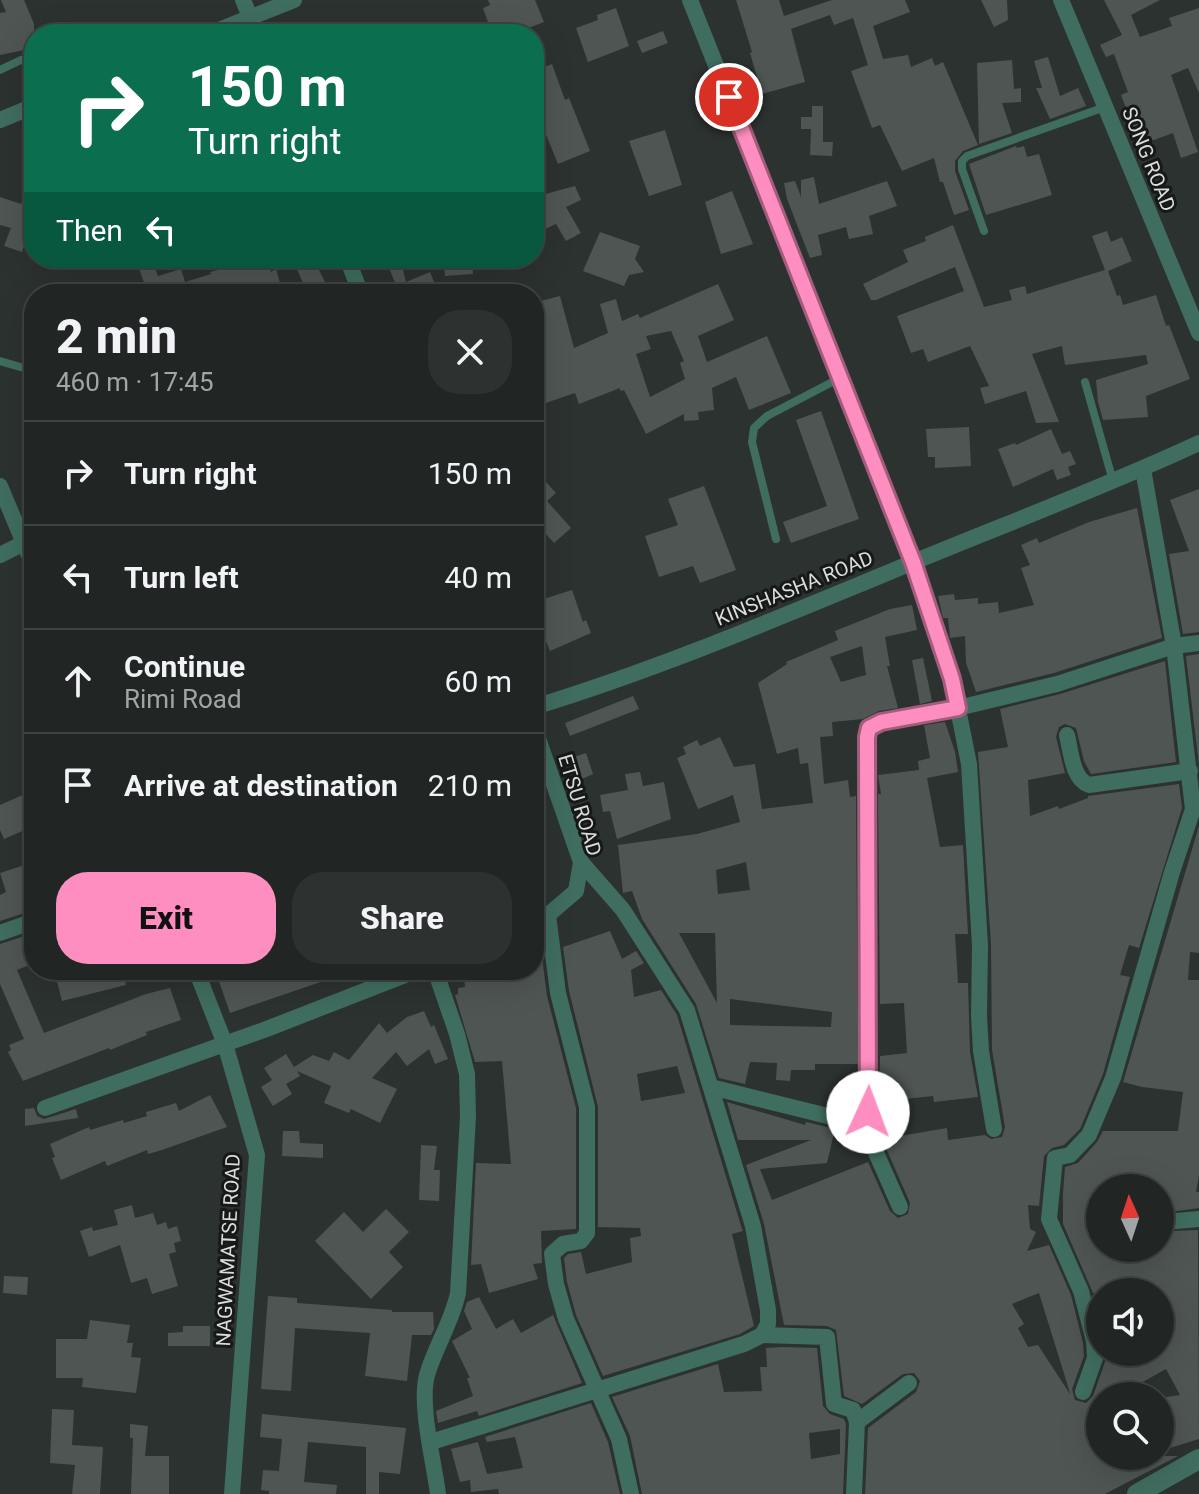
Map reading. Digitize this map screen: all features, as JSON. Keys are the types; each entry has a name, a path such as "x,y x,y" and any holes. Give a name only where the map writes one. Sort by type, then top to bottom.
{"street":[{"path":"243,0 253,24"},
{"path":"233,24 294,0"},
{"path":"690,0 913,562 952,679 969,764 980,945 981,1051 994,1129"},
{"name":"SONG ROAD","path":"1061,0 1199,333"},
{"path":"0,120 24,110"},
{"name":"KINSHASHA ROAD","path":"544,704 619,681 814,604 1199,443"},
{"path":"1083,1392 1095,1358 1094,1341 1081,1291 1049,1219 1055,1158 1070,1155 1089,1135 1113,1078 1172,872 1196,809 1174,646 1143,469"},
{"path":"0,486 24,543 0,555"},
{"path":"862,1121 868,1112 869,1091 869,728 881,722 958,708 1057,684 1174,646 1199,643"},
{"path":"1067,735 1077,774 1082,782 1089,785 1190,771"},
{"name":"ETSU ROAD","path":"544,756 581,862 576,891 544,916"},
{"path":"581,862 623,910 687,1010 753,1226 768,1310 768,1324 762,1335"},
{"path":"0,933 24,925"},
{"path":"544,931 587,1107 587,1233 581,1241 563,1244 552,1254 556,1284 566,1319 619,1439 631,1494"},
{"name":"NAGWAMATSE ROAD","path":"200,980 225,1044 257,1155 232,1494"},
{"path":"45,1108 392,980"},
{"path":"438,980 467,1074 468,1116 458,1293 427,1374 425,1388 438,1494"},
{"path":"711,1087 852,1122 862,1121"},
{"path":"862,1121 900,1207"},
{"path":"1176,1221 1199,1219"},
{"path":"431,1442 599,1391 744,1344 762,1335 827,1337 834,1404 853,1410 857,1422 854,1494"},
{"path":"857,1422 909,1383"},
{"path":"1137,1494 1199,1459"}],"lane":[{"path":"0,70 21,60"},
{"path":"984,231 962,161 967,156 1106,107"},
{"path":"0,361 24,368"},
{"path":"776,539 752,442 754,428 767,416 840,378"},
{"path":"1085,382 1113,481"}],"building":[{"path":"1,0 24,0 34,24 24,24 24,50 0,55 0,13 6,12"},
{"path":"488,0 535,0 544,22 489,24 483,8 490,5"},
{"path":"736,0 779,0 784,16 832,0 905,0 910,12 873,26 883,59 908,55 911,67 932,58 935,66 943,62 978,145 963,151 955,161 955,171 969,210 954,215 934,158 902,171 880,125 872,128 851,71 868,65 853,18 834,25 830,15 791,29 805,82 762,94"},
{"path":"981,0 1007,0 1008,20 994,27"},
{"path":"1104,0 1160,0 1131,15 1140,37 1172,26 1169,18 1199,8 1199,93 1188,68 1171,75 1198,152 1181,158 1173,133 1140,145 1121,95 1128,92 1114,54 1106,57 1100,45 1122,35"},
{"path":"616,8 629,46 588,62 576,28 598,20 597,15"},
{"path":"663,31 668,43 642,53 637,41"},
{"path":"1048,57 1060,96 1078,88 1086,106 1050,119 1036,88 1042,88 1034,61"},
{"path":"1012,60 1014,89 1021,88 1021,102 1002,103 1012,133 979,144 977,63"},
{"path":"552,64 565,100 569,98 590,151 558,164 544,130 544,67"},
{"path":"812,106 823,106 823,142 833,142 832,156 810,155 811,129 801,129 801,117 812,117"},
{"path":"665,130 682,185 649,196 629,141"},
{"path":"1016,146 1024,146 1027,157 1039,154 1052,195 986,215 969,164"},
{"path":"814,177 819,204 887,181 897,206 869,216 873,234 849,239 846,227 818,235 822,255 810,258 787,199 784,183 795,181 801,197 801,180"},
{"path":"575,186 581,200 566,207 581,233 566,241 556,224 544,229 544,194"},
{"path":"732,191 753,244 721,254 705,202"},
{"path":"24,194 22,252 4,246 11,228 0,225 0,197 21,204"},
{"path":"953,225 984,307 1012,300 1009,290 1025,286 1027,294 1105,270 1092,236 1107,231 1111,242 1122,237 1132,261 1108,271 1117,296 1120,295 1123,305 1156,295 1190,379 1146,396 1148,417 1103,420 1096,380 1148,364 1146,355 1065,365 1062,346 1032,354 1059,422 1036,423 1026,391 985,404 980,388 989,386 970,346 928,362 923,349 911,353 897,316 964,291 955,267 876,300 871,300 863,284 908,262 903,250"},
{"path":"600,232 640,246 635,259 644,272 629,275 624,286 583,271"},
{"path":"139,268 155,268 158,276 181,269 185,282 226,268 270,268 271,272 276,269 280,284 144,284"},
{"path":"296,268 318,268 326,284 304,284"},
{"path":"389,268 402,268 406,282 430,272 435,284 396,284"},
{"path":"444,268 473,268 473,274 445,276"},
{"path":"718,284 734,320 698,336 707,362 767,336 791,393 749,410 736,377 712,388 714,410 698,412 699,420 684,421 684,414 646,434 624,390 620,391 620,388 579,404 575,393 544,404 544,300 560,296 574,348 608,333 600,304 616,299 622,321 638,314 640,318","holes":["671,331 684,361 680,363 685,379 650,397 636,354 651,349 646,336"]},
{"path":"821,411 859,519 791,543 783,522 827,506 796,420"},
{"path":"969,427 971,466 935,468 935,457 928,457 926,429"},
{"path":"1051,429 1062,454 1070,451 1076,464 1068,467 1071,475 1057,480 1053,469 1013,487 998,449 1016,445"},
{"path":"544,480 556,493 547,501 571,528 554,543 544,532"},
{"path":"704,486 736,570 700,583 693,566 659,577 645,536 678,525 668,499"},
{"path":"1199,489 1199,632 1183,634 1169,554 1189,551 1170,500"},
{"path":"1137,508 1162,638 1054,673 976,692 966,663 965,636 950,638 948,618 943,618 938,596 954,594 955,600 978,598 978,604 998,602 999,613 1034,605 1021,568 1030,565 1021,545 1037,538 1039,543 1089,522"},
{"path":"572,590 583,622 586,620 591,633 550,651 544,636 544,599"},
{"path":"912,605 917,630 885,637 890,666 887,666 898,708 879,711 863,719 832,722 833,736 820,737 824,784 848,780 850,797 856,796 858,1064 815,1064 815,1070 791,1070 790,1081 776,1080 777,1063 750,1062 745,1084 719,1078 696,1004 642,919 632,891 623,893 618,845 697,834 740,822 733,795 698,809 677,758 686,754 683,747 697,740 700,746 720,737 734,767 755,764 762,809 813,803 808,763 800,764 798,748 777,754 758,683 786,662 838,640 835,631 890,609","holes":["862,646 866,675 841,682 830,657","746,862 750,890 718,894 716,870","679,933 715,933 717,1003","730,999 832,1012 831,1027 730,1025"]},
{"path":"1199,654 1199,765 1186,656"},
{"path":"923,658 932,701 920,704 912,660"},
{"path":"1165,661 1176,762 1091,774 1084,761 1076,728 1065,724 1059,727 1056,737 1065,773 1028,780 1030,816 1058,806 1059,809 1088,796 1179,784 1182,808 1139,948 1129,945 1120,975 1130,977 1103,1074 1080,1129 1064,1145 1052,1148 1044,1156 1039,1206 1028,1205 1030,1229 1036,1232 1027,1251 1049,1245 1071,1295 1083,1343 1084,1356 1072,1389 1075,1400 1086,1403 1086,1470 1151,1470 1105,1494 865,1494 868,1428 916,1392 920,1381 914,1373 903,1374 862,1404 844,1396 836,1330 827,1326 784,1325 764,1224 746,1165 811,1140 738,1140 727,1102 805,1125 806,1122 835,1129 827,1163 760,1169 772,1200 868,1162 890,1211 898,1218 908,1214 910,1203 882,1139 947,1128 948,1140 985,1135 991,1139 1002,1137 1005,1127 992,1050 991,944 978,752 1008,747 1000,709","holes":["1039,1293 1070,1393 1038,1345 1028,1347 1018,1328 1024,1324 1012,1304"]},
{"path":"633,696 639,709 570,736 565,723"},
{"path":"945,722 958,772 927,778 940,847 963,845 968,934 955,934 958,983 968,983 970,1052 978,1097 934,1102 933,1096 905,1099 906,1121 877,1119 880,1056 907,1053 904,1003 880,1004 878,794 881,794 878,775 919,770 918,761 930,758 924,725"},
{"path":"586,753 593,774 578,781 571,758"},
{"path":"640,772 643,786 664,782 671,819 617,839 610,811 603,812 600,795 628,790 625,774"},
{"path":"24,794 24,830 4,839 0,830 0,805"},
{"path":"1199,826 1199,953 1190,952 1188,980 1199,980 1199,1175 1196,1192 1199,1192 1199,1208 1174,1211 1174,1174 1086,1174 1086,1262 1174,1262 1174,1231 1198,1230 1199,1439 1174,1447 1174,1396 1180,1395 1166,1369 1143,1382 1098,1382 1104,1366 1174,1366 1174,1278 1086,1278 1063,1224 1063,1194 1065,1167 1078,1163 1103,1131 1178,1131 1183,1092 1123,1082"},
{"path":"24,865 24,913 0,921 0,895 6,892 0,873"},
{"path":"610,931 622,959 636,951 644,963 631,970 634,997 661,990 677,1015 743,1231 732,1234 754,1326 740,1334 603,1376 576,1315 564,1258 568,1254 581,1252 586,1274 632,1262 630,1238 641,1236 640,1228 598,1227 598,1107 569,991 563,947","holes":["677,1066 685,1093 641,1101 637,1074"]},
{"path":"24,936 24,967 17,970 44,1033 146,994 170,988 181,1020 146,1032 147,1035 110,1050 23,1081 8,1052 11,1050 9,1045 24,1039 0,984 0,944"},
{"path":"544,973 547,996 576,1108 576,1229 541,1231 542,1263 533,1264 538,1279 489,1293 481,1264 471,1265 476,1163 511,1164 502,1061 475,1062 455,995 458,988 465,987 464,980 544,980"},
{"path":"57,980 125,980 126,985 62,1001"},
{"path":"218,980 327,980 230,1013"},
{"path":"424,1011 431,1027 434,1025 448,1059 435,1064 429,1049 407,1066 396,1052 372,1078 397,1089 380,1123 351,1109 349,1113 324,1103 331,1086 297,1071 300,1076 286,1084 292,1094 273,1106 261,1087 272,1080 264,1068 286,1054 294,1067 313,1055 329,1061 334,1052 349,1060 379,1023 387,1033 407,1017"},
{"path":"210,1095 227,1127 162,1150 148,1154 147,1150 107,1166 105,1161 61,1180 50,1144 89,1127 90,1130 123,1120 124,1123 176,1103 179,1111"},
{"path":"34,1108 37,1116 44,1119 76,1109 78,1118 25,1126 25,1109"},
{"path":"283,1131 299,1131 300,1143 323,1144 323,1158 282,1156"},
{"path":"421,1145 437,1146 434,1170 440,1170 439,1201 419,1200"},
{"path":"132,1205 135,1218 153,1213 157,1225 166,1222 168,1229 177,1226 181,1241 174,1243 176,1252 169,1254 178,1286 152,1294 147,1278 131,1283 120,1245 89,1257 80,1231 118,1225 114,1210"},
{"path":"386,1209 409,1232 389,1252 403,1267 371,1299 315,1241 344,1212 363,1232"},
{"path":"4,1276 28,1277 27,1295 3,1293"},
{"path":"268,1296 297,1298 297,1303 392,1312 433,1312 434,1329 431,1335 412,1335 407,1381 365,1376 370,1333 295,1328 291,1391 261,1389"},
{"path":"479,1297 496,1329 513,1319 521,1333 553,1315 582,1383 479,1416 477,1411 438,1423 436,1411 473,1396 467,1378 470,1378 452,1341 472,1329 464,1311 467,1302"},
{"path":"90,1320 130,1325 127,1343 133,1343 131,1357 141,1358 136,1393 82,1387 83,1378 56,1378 56,1339 87,1339"},
{"path":"183,1326 210,1326 210,1346 168,1346 168,1333 183,1332"},
{"path":"766,1348 817,1348 823,1406 830,1414 844,1419 846,1424 843,1494 642,1494 630,1436 612,1397 718,1364 724,1392 762,1391 760,1367 767,1367","holes":["840,1429 840,1454 811,1459 809,1433"]},
{"path":"591,1403 608,1442 620,1494 499,1494 498,1489 471,1492 470,1480 460,1482 451,1449 478,1442 487,1474 523,1468 515,1437 487,1442 485,1437"},
{"path":"52,1409 74,1410 72,1445 103,1447 100,1494 72,1494 75,1465 50,1463"},
{"path":"262,1414 406,1428 400,1474 379,1472 379,1494 366,1494 366,1447 308,1442 304,1482 337,1485 336,1494 269,1494 269,1491 261,1490 263,1470 279,1471 282,1439 260,1437"},
{"path":"130,1424 148,1426 145,1456 169,1456 169,1494 131,1494 133,1438 130,1438"}],"route":[{"path":"729,97 913,562 952,679 958,708 881,722 869,728 868,1112"}]}
